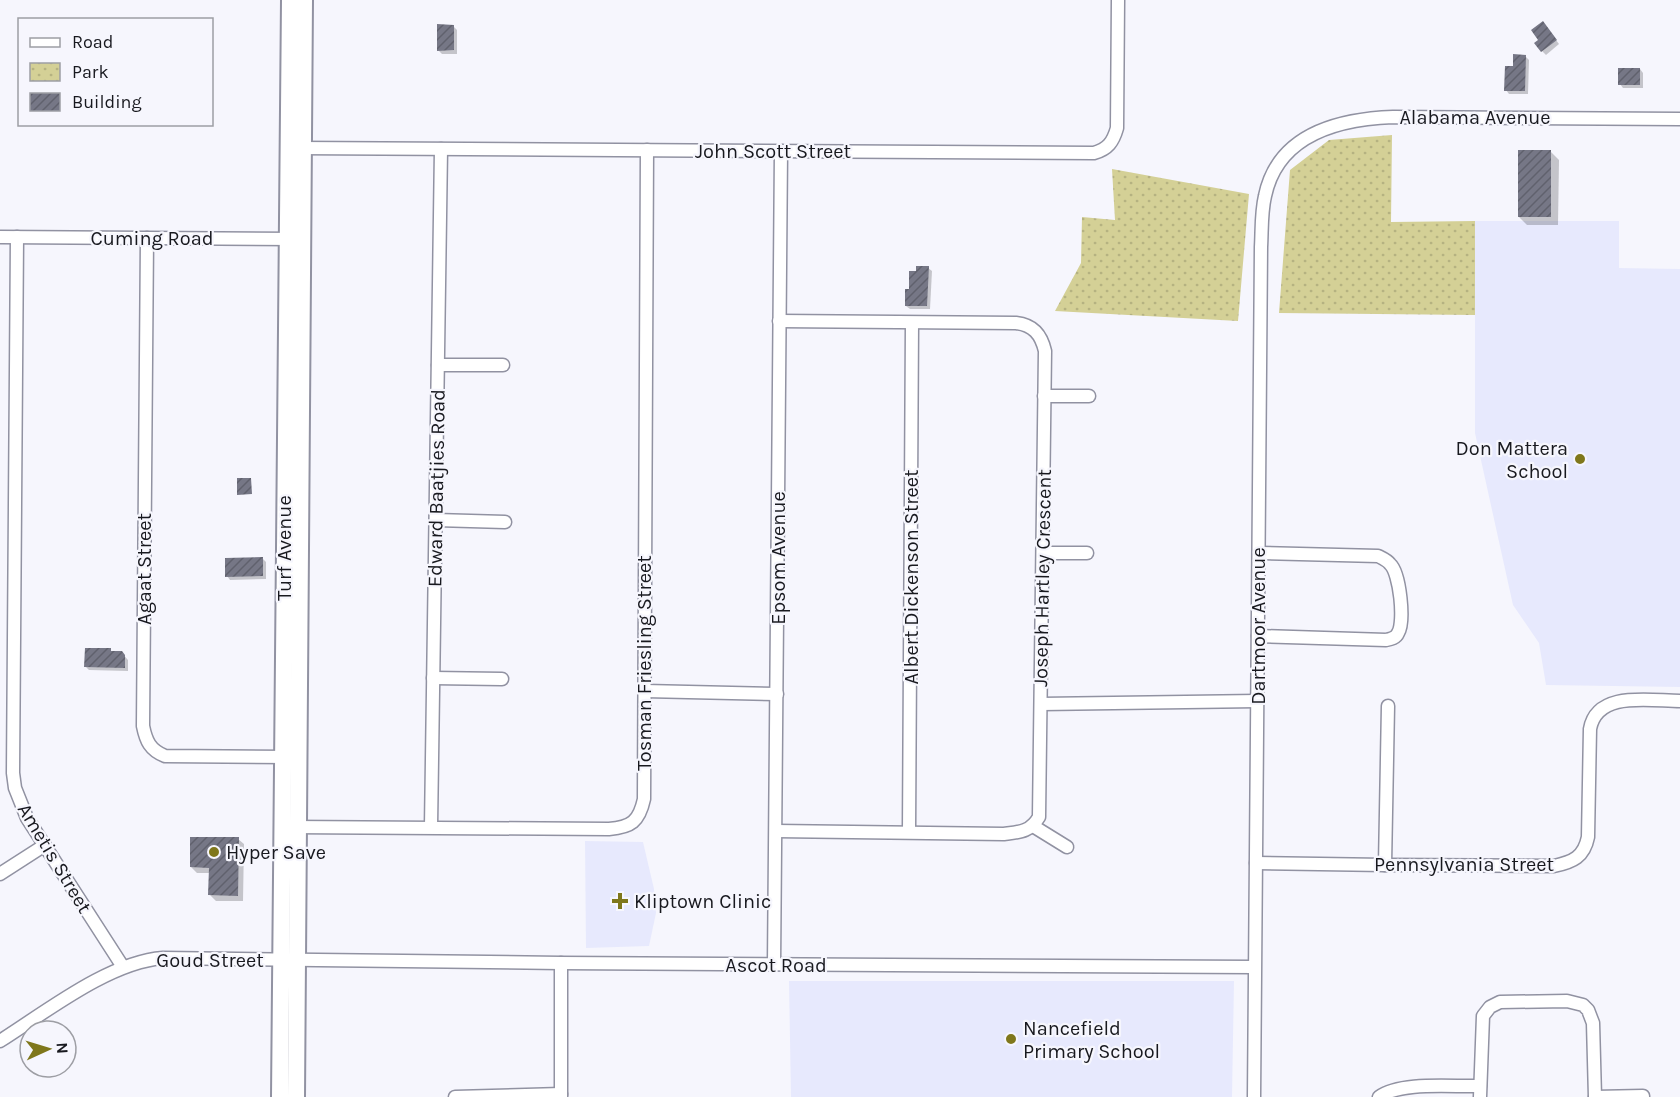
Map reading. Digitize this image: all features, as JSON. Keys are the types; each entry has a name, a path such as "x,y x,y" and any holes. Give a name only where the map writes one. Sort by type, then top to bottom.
{"main road":[{"name":"Turf Avenue","path":"290,0 296,148"},
{"name":"Turf Avenue","path":"280,1097 289,959 296,148 304,0"},
{"name":"Turf Avenue","path":"289,959 296,1097"}],"street":[{"name":"John Scott Street","path":"296,148 1094,153 1110,145 1117,128 1118,0"},
{"name":"Alabama Avenue","path":"1283,159 1298,144 1317,132 1346,121 1374,117 1680,119"},
{"name":"Edward Baatjies Road","path":"431,827 441,149"},
{"name":"Tosman Friesling Street","path":"290,827 609,829 623,828 631,824 642,809 645,691 647,150"},
{"name":"Epsom Avenue","path":"774,965 781,151"},
{"name":"Dartmoor Avenue","path":"1254,1097 1262,222 1267,188 1283,159"},
{"name":"Cuming Road","path":"0,237 295,239"},
{"name":"Ametis Street","path":"17,237 13,773 20,804 123,967"},
{"name":"Agaat Street","path":"147,238 143,714 146,738 150,747 165,756 291,757"},
{"name":"Joseph Hartley Crescent","path":"779,321 1016,323 1030,326 1040,337 1045,351 1040,806 1033,826"},
{"name":"Albert Dickenson Street","path":"909,832 912,323"},
{"path":"438,365 503,365"},
{"path":"1044,396 1089,396"},
{"path":"435,520 505,522"},
{"path":"1043,553 1088,553"},
{"path":"1258,636 1386,640 1396,637 1400,626 1399,585 1396,572 1384,559 1370,555 1259,553"},
{"path":"433,678 502,679"},
{"path":"645,691 777,694"},
{"path":"1041,704 1258,701"},
{"name":"Pennsylvania Street","path":"1256,863 1554,866 1572,861 1583,852 1588,837 1591,720 1602,707 1620,701 1680,701"},
{"path":"1385,866 1388,706"},
{"path":"776,831 1004,834 1026,830 1033,826 1067,848"},
{"path":"0,874 45,845"},
{"name":"Goud Street","path":"0,1041 93,982 123,967 142,961 163,958 289,959"},
{"name":"Ascot Road","path":"289,959 774,965 1254,967"},
{"path":"455,1097 561,1096 561,963"},
{"path":"1379,1097 1389,1090 1402,1087 1480,1092 1483,1016 1490,1007 1506,1001 1577,1002 1588,1010 1593,1023 1595,1097 1643,1096"}],"shaded area":[{"name":"Don Mattera School","path":"1475,221 1619,221 1619,268 1680,269 1680,687 1546,685 1539,643 1513,605 1475,433"},
{"name":"Kliptown Clinic","path":"585,841 643,842 654,889 656,913 649,946 586,948"},
{"name":"Nancefield Primary School","path":"789,981 1234,981 1232,1097 791,1097"}],"green space":[{"path":"1392,135 1391,222 1475,221 1475,315 1279,313 1290,170 1329,140"},
{"path":"1112,169 1249,194 1238,321 1055,311 1081,263 1082,217 1115,220"}],"building":[{"path":"1543,21 1557,40 1541,52 1534,43 1538,40 1531,30"},
{"path":"437,24 454,25 454,50 437,51"},
{"path":"1513,54 1526,55 1525,91 1504,91 1505,66 1513,66"},
{"path":"1618,68 1640,68 1640,85 1618,85"},
{"path":"1518,150 1551,150 1551,217 1518,217"},
{"path":"916,266 929,266 927,306 905,306 905,289 909,289 909,271 916,271"},
{"path":"237,478 251,478 252,494 237,495"},
{"path":"263,557 263,576 225,577 225,558"},
{"path":"85,648 111,648 111,651 122,651 125,655 125,668 84,667"},
{"name":"Hyper Save","path":"190,837 239,837 238,896 208,895 209,868 190,867"}],"place":[{"name":"Don Mattera School","path":"1580,459"},
{"name":"Hyper Save","path":"214,852"},
{"name":"Kliptown Clinic","path":"620,901"},
{"name":"Nancefield Primary School","path":"1011,1039"}]}
